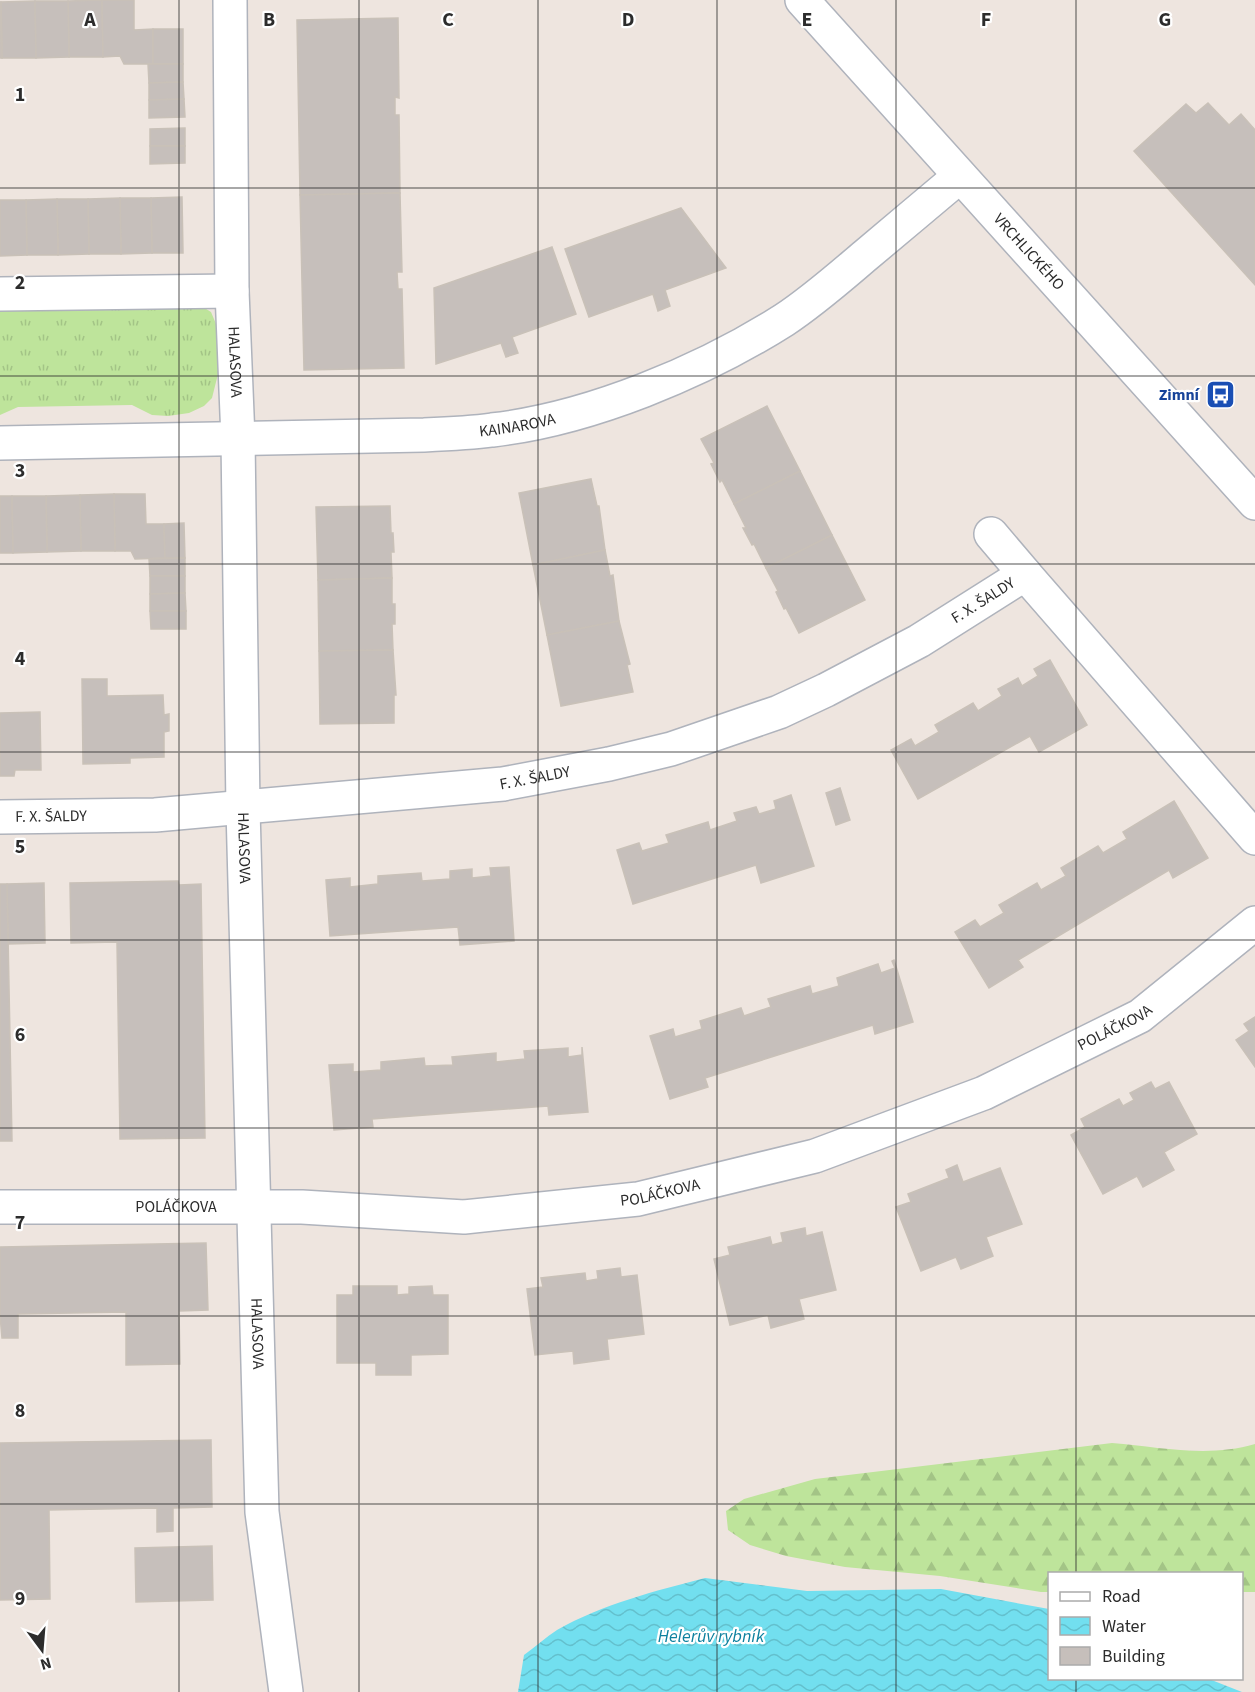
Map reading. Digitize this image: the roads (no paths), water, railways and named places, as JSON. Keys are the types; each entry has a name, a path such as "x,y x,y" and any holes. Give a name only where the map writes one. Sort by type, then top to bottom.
{"street":[{"name":"HALASOVA","path":"230,0 232,291 238,439 243,809 262,1512 286,1692"},
{"name":"VRCHLICKÉHO","path":"802,0 1255,503"},
{"name":"KAINAROVA","path":"0,443 424,435 494,430 544,421 589,409 690,370 732,350 784,319 833,283 960,176"},
{"path":"0,294 232,291"},
{"name":"F. X. ŠALDY","path":"991,534 1255,838"},
{"name":"F. X. ŠALDY","path":"0,817 155,815 243,809 503,784 671,749 778,712 836,684 919,641 1025,574"},
{"name":"POLÁČKOVA","path":"0,1207 302,1207 464,1217 638,1199 815,1156 984,1093 1140,1016 1255,923"}],"water":[{"name":"Helerův rybník","path":"705,1578 807,1591 941,1589 1048,1609 1048,1680 1212,1680 1242,1692 518,1692 524,1655 557,1630 575,1621 648,1593"}],"place":[{"name":"Zimní","path":"1220,395"}]}
